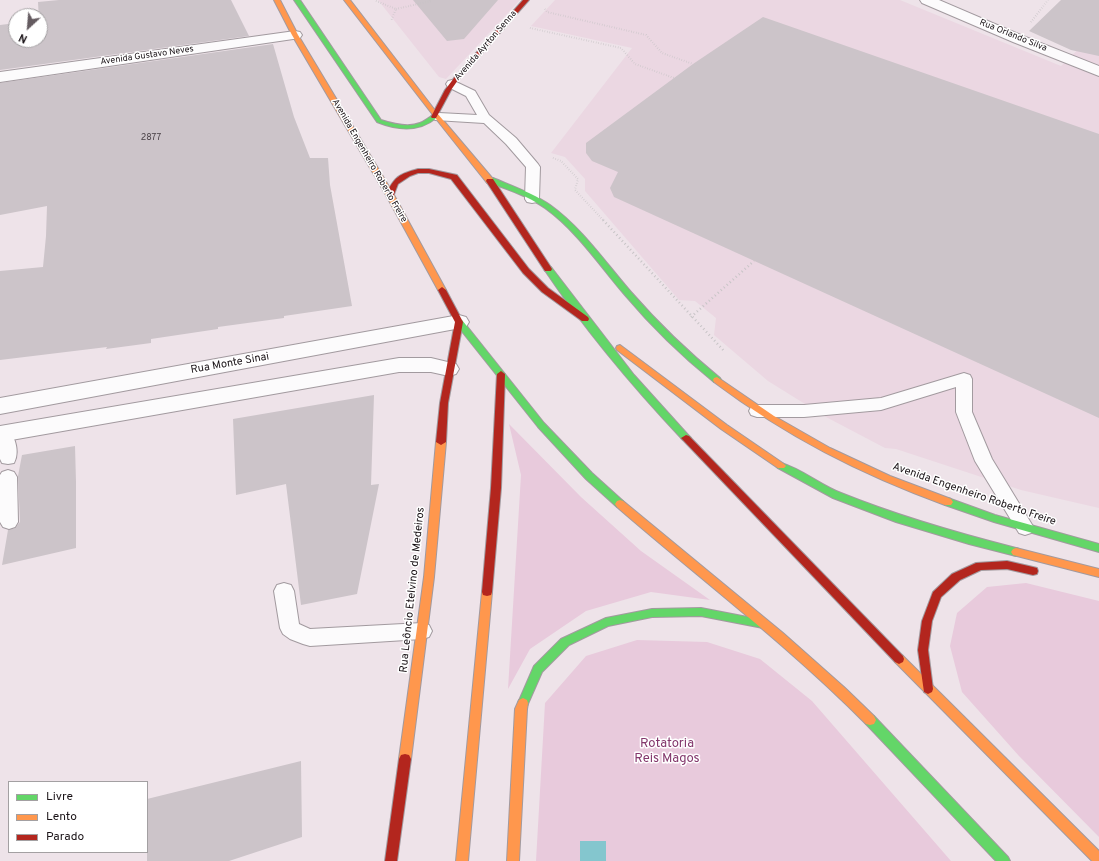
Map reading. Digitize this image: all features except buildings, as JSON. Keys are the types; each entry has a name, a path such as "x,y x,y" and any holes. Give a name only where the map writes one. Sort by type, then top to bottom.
{"main road":[{"name":"Avenida Engenheiro Roberto Freire","path":"277,0 291,29 390,195 459,322 541,425 589,476 635,517 765,625 852,702 1004,861"},
{"path":"297,0 379,121 390,126 410,127 422,125 437,116"},
{"name":"Avenida Engenheiro Roberto Freire","path":"347,0 437,116 490,180 548,269 585,319"},
{"name":"Avenida Ayrton Senna","path":"437,116 452,84 526,0"},
{"path":"390,195 395,183 406,174 418,171 428,171 454,177 526,271 545,290 585,319 669,421 928,689 1099,860"},
{"name":"Avenida Engenheiro Roberto Freire","path":"490,180 545,206 565,221 657,327 704,370 757,411 818,448 902,486 1025,528 1099,548"},
{"name":"Rua Leôncio Etelvino de Medeiros","path":"391,861 422,631 444,403 449,368 459,322"},
{"path":"592,327 724,427 774,462 836,495 899,519 969,540 1099,573"},
{"path":"462,861 496,488 501,374"},
{"path":"928,689 923,650 927,622 937,595 956,577 980,566 1007,565 1046,574"},
{"path":"513,861 520,709 538,669 565,642 606,622 652,613 702,612 765,625"}],"street":[{"name":"Rua Orlando Silva","path":"927,0 1018,39 1099,71"},
{"name":"Avenida Gustavo Neves","path":"158,40 291,29"},
{"name":"Avenida Gustavo Neves","path":"0,76 129,52 291,29"},
{"name":"Rua Monte Sinai","path":"6,405 459,322"},
{"path":"392,335 399,365"},
{"path":"6,433 399,365 431,365 449,368"},
{"path":"6,433 28,425 34,417 34,400"},
{"path":"6,405 2,423 6,433"}],"lane":[{"path":"452,84 471,94 484,116 511,141 533,167 532,199"},
{"path":"437,116 489,120"},
{"path":"757,411 804,411 881,404 964,379 964,412 984,461 1025,528"},
{"path":"6,433 8,458"},
{"path":"8,477 9,522"},
{"path":"284,591 290,628 297,633 310,638 422,631"}],"path":[{"path":"374,0 396,9 431,1 429,0"},
{"path":"1018,39 1048,0"},
{"path":"547,4 544,8 547,12 646,35 662,53 693,64"},
{"path":"390,22 396,9"},
{"path":"525,29 532,28 621,48 636,64 674,78"},
{"path":"546,155 561,161 578,179 575,190 730,358"},
{"path":"691,317 754,261"}],"shaded area":[{"path":"378,0 520,0 446,79 439,77"},
{"path":"555,0 900,0 1061,66 1099,29 1099,508 1021,490 896,449 885,448 826,417 768,381 714,335 716,318 695,301 679,300 585,191 585,179 565,157 551,153 632,48 531,26"}],"green space":[{"path":"509,424 581,497 641,551 710,600 651,592 586,611 530,649 508,689 521,475"},
{"path":"1026,583 1099,601 1099,837 1019,756 962,692 950,646 957,613 987,587"},
{"name":"Rotatoria Reis Magos","path":"637,640 707,642 760,659 812,701 951,861 536,861 545,703 586,656"}],"water":[{"path":"580,841 606,841 606,861 580,861"}],"traffic: fast":[{"path":"297,0 379,121 400,127 415,127 428,122 434,117"},
{"path":"490,180 534,199 558,215 585,243 653,321 691,358 717,380"},
{"path":"548,269 631,377 686,438"},
{"path":"459,322 541,425 589,476 620,504"},
{"path":"781,466 836,495 899,519 969,540 1016,552"},
{"path":"948,502 994,518 1099,548"},
{"path":"523,703 538,669 565,642 606,622 652,613 701,612 763,624"},
{"path":"870,720 1004,861"}],"traffic: slow":[{"path":"277,0 295,35 390,195 442,290"},
{"path":"347,0 435,114 490,181"},
{"path":"620,348 724,427 781,466"},
{"path":"717,380 743,400 827,451 887,479 948,502"},
{"path":"405,759 429,577 441,442"},
{"path":"620,504 779,636 841,691 870,720"},
{"path":"1016,552 1099,573"},
{"path":"462,861 487,592"},
{"path":"899,659 1099,860"},
{"path":"513,861 521,709 523,703"}],"traffic: jam":[{"path":"434,117 448,90 456,79 526,0"},
{"path":"390,195 395,183 407,174 418,171 429,171 454,177 526,271 545,290 585,319"},
{"path":"490,181 548,269"},
{"path":"441,442 444,403 459,322 442,290"},
{"path":"487,592 496,488 501,374"},
{"path":"686,438 899,659"},
{"path":"928,689 923,650 927,621 937,595 956,577 980,566 1007,565 1033,571"},
{"path":"391,861 405,759"}]}
